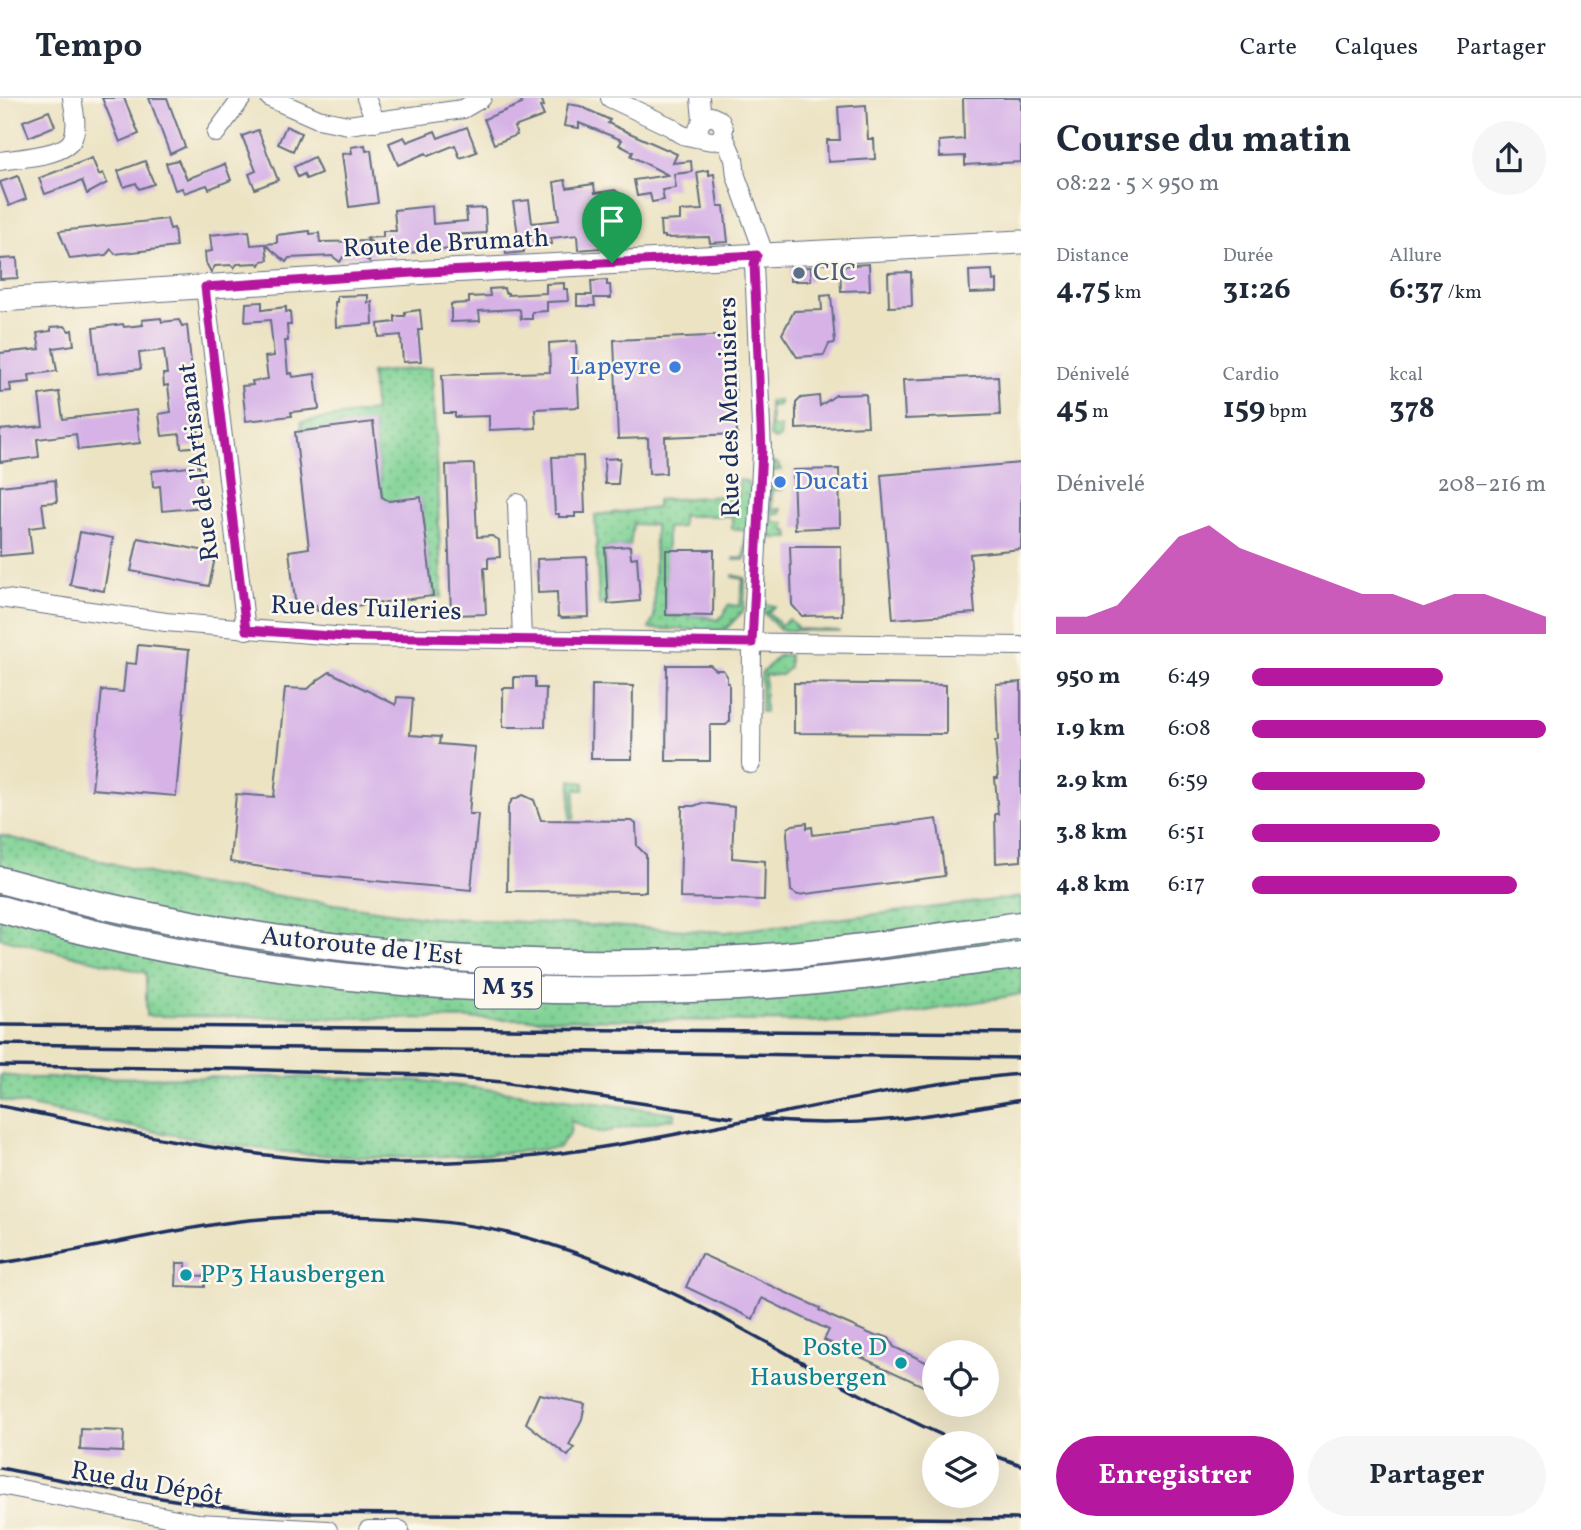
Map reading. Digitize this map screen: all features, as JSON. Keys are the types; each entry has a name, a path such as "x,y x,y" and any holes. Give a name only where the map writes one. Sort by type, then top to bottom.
{"highway":[{"name":"Autoroute de l’Est","path":"0,880 145,916 231,932 380,953 464,959 633,962 737,959 842,950 1021,925"},
{"name":"Autoroute de l’Est","path":"0,909 138,943 225,959 379,980 538,990 738,987 850,978 1021,955"}],"main road":[{"name":"Route de Brumath","path":"0,300 428,272 1021,242"}],"street":[{"path":"0,162 62,150 73,140 75,123 72,98"},
{"path":"216,134 242,98"},
{"path":"270,98 318,119 348,125 463,109 482,98"},
{"path":"366,98 376,121"},
{"path":"610,98 671,127 680,135 708,129"},
{"path":"700,98 708,129"},
{"path":"708,129 711,98"},
{"name":"Rue des Menuisiers","path":"708,129 714,148 736,176 761,245 754,264 762,450 752,643 751,764"},
{"name":"Rue de l'Artisanat","path":"205,287 246,630"},
{"path":"517,503 522,639"},
{"name":"Rue des Tuileries","path":"0,598 166,622 346,637 1021,646"},
{"name":"Rue du Dépôt","path":"0,1485 198,1523 328,1530"},
{"path":"371,1530 400,1530"}],"green space":[{"path":"432,367 442,597 433,596 421,498 383,502 373,423 302,431 301,422 375,411 371,373"},
{"path":"779,400 779,405 770,406 771,427 781,427 780,437 775,440 770,437 769,404 770,401"},
{"path":"770,462 777,463 781,470 772,471 772,485 782,485 782,490 772,490 772,509 781,509 781,513 773,514 773,522 785,523 785,531 789,531 790,538 767,538"},
{"path":"739,480 746,481 751,489 747,556 744,560 734,560 744,558 746,531 732,529 732,516 682,516 682,527 667,528 666,615 701,616 717,620 724,615 728,605 740,606 743,579 733,575 745,578 744,610 725,630 649,629 654,617 655,525 633,524 630,546 605,548 608,604 599,605 595,515 657,508 657,500 739,495"},
{"path":"765,567 768,571 765,604 775,606 768,612 781,625 789,619 799,629 840,631 780,630 762,611"},
{"path":"779,655 789,655 789,668 781,675 765,675 765,712 761,712 761,674"},
{"path":"571,780 584,783 584,790 575,790 574,819 570,818"},
{"path":"0,835 184,882 424,917 726,932 1021,897 1021,994 865,1022 146,1016 146,973 0,938"},
{"path":"0,1075 31,1078 294,1077 422,1081 675,1113 675,1118 598,1133 571,1121 570,1133 558,1148 418,1157 312,1154 207,1141 0,1100"}],"building":[{"path":"102,98 124,98 139,134 120,142"},
{"path":"149,98 167,98 185,147 170,154"},
{"path":"520,98 541,98 544,106 540,107 544,116 514,127 517,135 494,144 484,119 522,104"},
{"path":"963,98 1021,98 1021,162 965,165 965,156 940,157 939,141 964,139"},
{"path":"568,104 580,106 610,120 608,123 677,154 673,163 691,161 692,172 674,174 676,188 662,190 664,200 652,202 650,194 637,196 634,180 668,175 631,156 633,152 619,145 622,140 579,123 579,128 564,126"},
{"path":"866,105 868,139 874,139 875,159 828,162 827,140 840,140 838,107"},
{"path":"49,111 55,126 29,137 23,121"},
{"path":"286,126 301,133 293,151 278,144"},
{"path":"467,127 477,152 460,158 455,145 398,165 389,143 404,137 407,142 435,131 438,138"},
{"path":"258,130 278,180 255,189 249,174 256,171 242,136"},
{"path":"365,145 366,151 371,150 378,203 349,207 342,154 352,153 351,147"},
{"path":"314,157 321,173 306,179 304,174 298,177 294,167"},
{"path":"92,158 99,175 103,173 107,183 87,194 82,181 45,194 39,178"},
{"path":"178,160 187,179 225,164 231,180 209,189 207,185 184,193 182,188 175,190 166,163"},
{"path":"145,161 154,184 139,189 136,183 124,187 118,171"},
{"path":"709,170 709,175 714,174 718,206 724,206 728,242 710,243 709,237 661,236 660,221 680,220 680,211 702,210 697,172"},
{"path":"18,176 26,199 9,206 0,182"},
{"path":"565,180 567,188 594,184 595,193 615,190 621,195 616,203 617,207 598,210 599,230 622,231 623,246 578,250 577,235 551,238 552,244 523,246 524,252 506,254 505,239 515,238 515,234 518,234 513,202 529,200 532,223 559,220 554,182"},
{"path":"432,206 433,224 467,221 466,209 485,208 486,233 450,235 451,249 396,254 393,258 374,244 375,255 369,256 369,261 360,256 343,257 340,262 332,256 289,258 286,262 266,245 268,260 262,261 260,265 237,264 234,268 231,265 215,266 211,272 206,263 205,252 212,251 210,235 249,231 251,245 277,243 277,235 310,231 310,234 319,233 320,242 370,241 366,238 383,237 383,231 396,231 394,210"},
{"path":"167,219 170,229 174,228 176,247 115,254 111,249 106,255 70,259 59,231"},
{"path":"17,258 18,278 0,279 0,259"},
{"path":"869,264 870,290 841,291 840,266"},
{"path":"811,267 811,281 790,281 790,268"},
{"path":"992,270 993,281 997,280 997,292 970,293 969,271"},
{"path":"911,272 912,306 889,307 888,273"},
{"path":"607,280 611,298 594,298 595,306 577,306 577,295 592,295 591,281"},
{"path":"564,283 568,301 547,302 547,311 532,312 532,319 521,319 518,309 479,311 480,321 451,322 451,304 469,303 469,297 490,296 489,289 504,288 508,295 546,293 546,284"},
{"path":"368,295 368,303 372,302 373,324 336,327 337,296"},
{"path":"831,295 835,343 829,344 824,355 797,357 782,334 794,311 822,310 821,296"},
{"path":"262,302 262,310 286,307 286,312 290,311 291,325 287,325 288,341 285,341 288,374 292,373 293,377 315,374 319,409 291,412 292,416 246,421 242,386 253,385 252,381 268,379 265,357 274,356 270,320 245,322 246,303"},
{"path":"420,310 422,330 418,330 421,361 403,362 401,335 379,337 378,324 395,322 395,316 405,316 405,312"},
{"path":"161,318 162,322 179,320 182,326 187,325 200,446 181,448 180,434 162,436 159,414 171,412 168,385 164,386 163,374 167,374 164,350 139,353 141,369 98,374 93,328 123,324 124,327 143,325 142,320"},
{"path":"65,326 69,331 72,330 74,345 53,348 57,371 29,375 30,382 10,384 11,391 0,392 0,353 40,349 37,333 51,331 51,327"},
{"name":"Lapeyre","path":"733,335 737,434 665,437 666,473 649,474 648,438 618,439 614,340"},
{"path":"576,341 579,407 535,409 536,428 489,430 489,416 455,417 455,413 444,413 442,375 550,372 549,343"},
{"path":"998,376 1000,415 905,419 903,380"},
{"path":"59,392 63,419 136,410 140,443 78,450 76,434 37,439 39,457 0,462 0,430 43,426 39,395"},
{"path":"866,394 868,426 796,429 796,403 801,398 819,396 820,406 836,395"},
{"path":"373,422 382,497 389,501 421,497 433,596 317,611 316,605 296,608 289,551 309,548 295,432"},
{"path":"583,456 585,513 575,513 575,517 559,517 559,514 555,514 552,457"},
{"path":"620,458 618,484 605,484 604,459"},
{"path":"1021,463 1021,549 970,554 975,613 893,619 881,475"},
{"path":"474,464 477,537 492,536 499,540 500,557 488,558 488,568 484,568 486,614 451,615 446,465"},
{"path":"199,466 204,507 162,511 160,486 153,487 152,471"},
{"path":"839,469 840,527 795,529 793,470"},
{"path":"55,480 57,502 42,503 45,526 29,528 32,553 0,556 0,486"},
{"path":"80,532 113,538 104,591 70,585"},
{"path":"138,538 216,553 209,586 131,571"},
{"path":"630,546 631,558 637,557 640,601 608,604 605,548"},
{"path":"790,546 841,546 842,615 802,616 792,605"},
{"path":"666,550 714,550 713,616 666,615"},
{"path":"587,557 589,617 562,618 558,616 557,592 538,593 537,559"},
{"path":"138,645 189,650 176,796 92,789 102,690 123,692 126,663 136,664"},
{"path":"667,665 710,665 716,670 723,670 727,676 729,722 726,725 710,725 710,761 666,761"},
{"path":"330,672 396,705 397,697 413,698 410,735 440,737 439,744 475,747 469,814 478,814 471,890 311,875 230,862 236,794 274,797 285,688 308,689"},
{"path":"514,677 535,677 535,688 546,688 545,727 503,727 503,688 514,688"},
{"path":"1021,682 1021,861 996,863 996,684"},
{"path":"794,683 946,685 946,734 794,733"},
{"path":"592,685 633,686 632,759 591,759"},
{"path":"523,795 534,800 541,820 632,821 636,824 637,846 646,855 646,892 507,891 508,807 512,800"},
{"path":"702,803 734,807 732,858 765,861 764,900 680,898 682,806"},
{"path":"937,819 945,876 798,895 791,891 787,834 788,828 793,825 807,823 807,828 812,827 813,835"},
{"path":"701,1254 820,1308 819,1310 830,1316 875,1336 889,1338 894,1347 922,1360 922,1385 824,1340 829,1330 762,1298 753,1319 686,1287"},
{"name":"PP3 Hausbergen","path":"177,1263 186,1263 186,1275 205,1276 205,1287 176,1286"},
{"path":"539,1394 585,1404 582,1419 569,1445 574,1448 568,1456 526,1423"},
{"path":"81,1429 124,1431 123,1452 80,1450"}],"railway":[{"path":"0,1025 1021,1033"},
{"path":"0,1044 1021,1058"},
{"path":"0,1066 241,1069 425,1075 502,1082 732,1117"},
{"path":"0,1106 166,1139 266,1155 355,1162 445,1162 569,1152 891,1092 1021,1074"},
{"path":"763,1120 861,1122 924,1116 1021,1100"},
{"path":"0,1263 210,1225 271,1218 374,1217 478,1227 550,1244 652,1284 709,1311 889,1410 933,1431"},
{"path":"999,1457 1021,1465"},
{"path":"0,1468 182,1501 292,1513 1021,1519"}],"place":[{"name":"CIC","path":"799,273"},
{"name":"Lapeyre","path":"675,367"},
{"name":"Ducati","path":"780,482"},
{"name":"PP3 Hausbergen","path":"186,1275"},
{"name":"Poste D Hausbergen","path":"901,1363"}],"route":[{"path":"757,255 754,264 762,450 752,643 346,637 246,630 205,287 612,263 757,255"}]}
